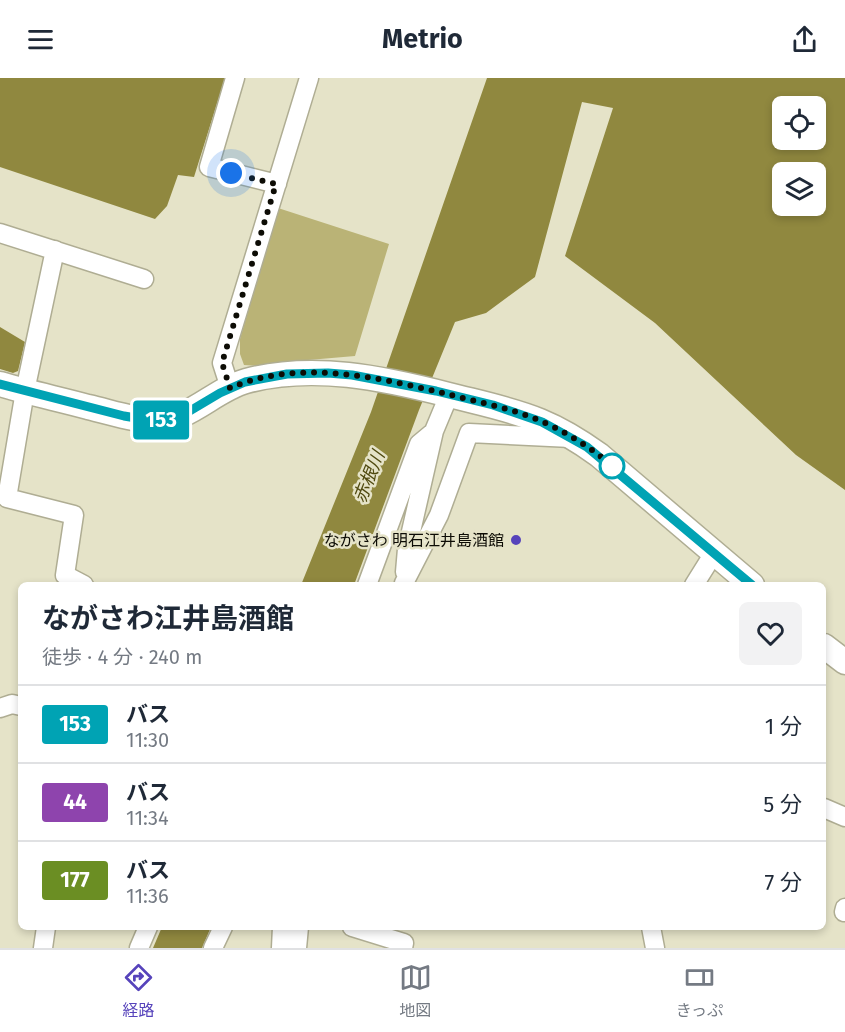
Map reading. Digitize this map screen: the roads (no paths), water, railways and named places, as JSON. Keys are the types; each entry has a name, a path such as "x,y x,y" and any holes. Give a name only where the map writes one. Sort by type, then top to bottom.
{"main road":[{"path":"0,384 124,416 154,421 169,420 183,415 245,382 287,374 328,373 374,378 515,412 575,438 599,455 748,582"},
{"path":"826,648 845,662"}],"street":[{"path":"235,78 209,167 276,184"},
{"path":"230,388 222,363 309,78"},
{"path":"0,233 144,279"},
{"path":"55,250 25,391 7,498 74,515 65,575 78,582"},
{"path":"403,582 407,549 442,393"},
{"path":"367,582 419,444 434,431"},
{"path":"404,582 439,515 469,433 575,438"},
{"path":"696,582 714,553"},
{"path":"0,708 12,704 18,705"},
{"path":"826,809 845,818"},
{"path":"43,948 46,930"},
{"path":"139,948 147,930"},
{"path":"213,948 222,930"},
{"path":"281,948 282,930"},
{"path":"297,948 299,930"},
{"path":"362,930 404,943 403,948"},
{"path":"652,930 655,948"}],"water":[{"path":"0,78 225,78 194,177 178,175 167,206 155,219 0,167"},
{"name":"赤根川","path":"487,78 845,78 845,490 796,455 655,323 565,256 613,108 582,102 535,277 486,313 455,322 419,410 355,582 302,582 371,412"},
{"path":"0,327 25,342 18,371 13,373 0,369"},
{"path":"161,930 210,930 202,948 153,948"}],"place":[{"name":"ながさわ 明石江井島酒館","path":"516,540"}]}
